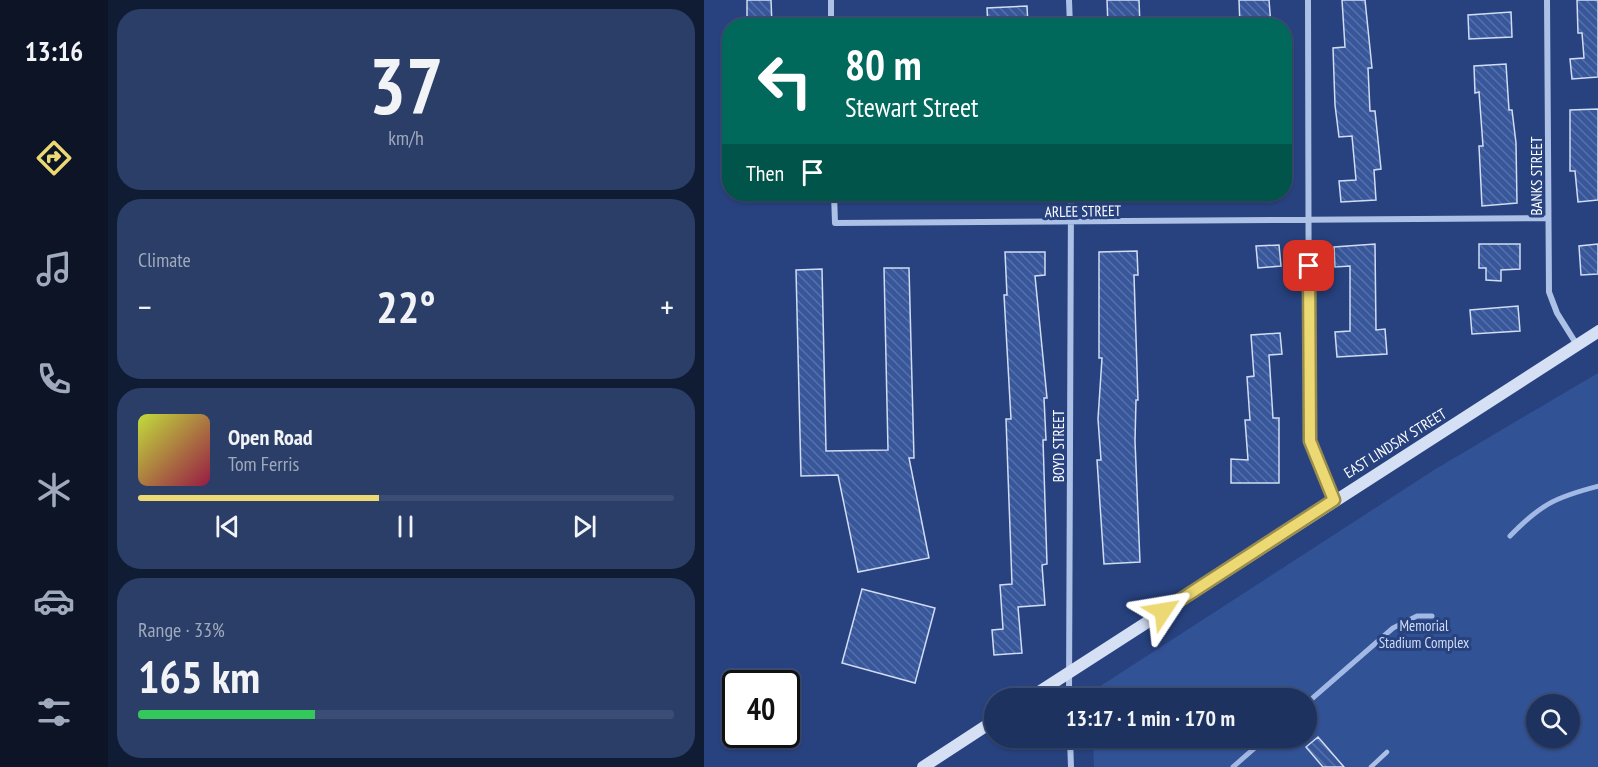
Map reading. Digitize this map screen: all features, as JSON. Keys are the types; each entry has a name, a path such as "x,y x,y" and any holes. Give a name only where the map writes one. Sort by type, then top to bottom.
{"street":[{"path":"831,0 831,18"},
{"path":"1069,0 1070,18"},
{"path":"1308,0 1307,380 1310,441 1334,500"},
{"name":"BANKS STREET","path":"1547,0 1549,292 1557,313 1577,345"},
{"name":"ARLEE STREET","path":"834,201 835,223 1548,218"},
{"name":"BOYD STREET","path":"1069,688 1071,201"},
{"name":"EAST LINDSAY STREET","path":"1045,688 1598,332"},
{"path":"923,767 984,727"},
{"path":"1070,748 1071,767"}],"lane":[{"path":"1372,767 1388,752"}],"green space":[{"name":"Memorial Stadium Complex","path":"1598,373 1598,767 1094,767 1093,748 1317,748 1317,688 1100,688 1434,470"}],"building":[{"path":"747,0 771,0 772,18 747,18"},
{"path":"1107,0 1139,0 1140,18 1108,18"},
{"path":"1239,0 1269,0 1270,18 1240,18"},
{"path":"1342,0 1365,0 1372,68 1368,68 1370,111 1375,111 1381,169 1374,170 1376,200 1341,202 1339,181 1356,180 1352,136 1339,137 1335,105 1333,48 1345,47"},
{"path":"1577,0 1598,0 1598,77 1572,79 1570,59 1584,58 1582,33 1578,33"},
{"path":"1027,6 1028,18 988,18 987,8"},
{"path":"1511,12 1512,37 1469,39 1468,15"},
{"path":"1506,64 1509,110 1512,110 1516,143 1517,203 1482,206 1479,146 1483,146 1479,92 1475,93 1474,66"},
{"path":"1598,109 1598,200 1578,202 1575,171 1570,171 1570,110"},
{"path":"1375,244 1376,330 1385,329 1387,354 1337,357 1335,332 1350,331 1350,266 1335,267 1334,247"},
{"path":"1479,244 1520,244 1520,269 1501,270 1501,281 1486,280 1486,268 1479,268"},
{"path":"1598,244 1598,274 1581,275 1579,246"},
{"path":"1279,245 1281,266 1258,268 1256,246"},
{"path":"1137,251 1138,275 1134,275 1138,400 1136,400 1135,441 1140,562 1104,564 1097,460 1101,460 1098,419 1102,358 1099,358 1099,252"},
{"path":"1005,252 1045,252 1045,275 1035,276 1047,398 1044,398 1046,440 1043,440 1047,564 1042,565 1045,605 1018,607 1022,653 994,655 992,630 1003,629 1000,585 1012,584 1006,419 1011,419 1004,295 1007,295"},
{"path":"884,268 909,268 914,458 909,458 929,558 858,572 838,475 801,476 796,270 822,269 826,451 888,450"},
{"path":"1518,306 1520,331 1472,334 1470,310"},
{"path":"1280,333 1282,354 1269,355 1273,418 1279,418 1279,483 1231,483 1231,459 1248,460 1245,420 1250,420 1247,377 1254,376 1251,335"},
{"path":"862,589 935,608 915,683 842,663"},
{"path":"1317,738 1344,767 1323,767 1307,748 1317,748"}],"waterway":[{"path":"1510,536 1531,516 1550,503 1599,486"},
{"path":"1317,694 1393,628 1417,616 1432,616"},
{"path":"1233,767 1255,748"}],"route":[{"path":"1163,611 1334,500 1319,468 1310,441 1307,380 1309,266"}]}
